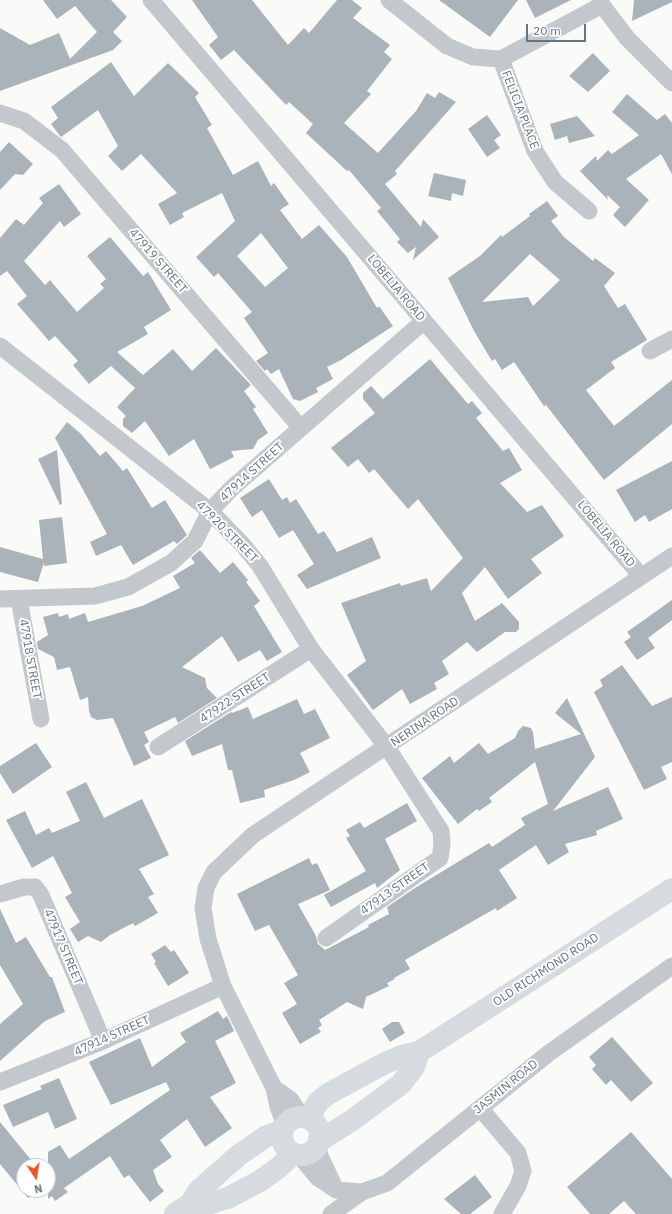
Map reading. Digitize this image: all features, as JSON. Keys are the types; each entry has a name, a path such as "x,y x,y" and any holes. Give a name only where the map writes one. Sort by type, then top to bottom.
{"street":[{"name":"LOBELIA ROAD","path":"151,0 641,576"},
{"path":"389,0 447,46 473,57 501,59 601,3 627,38 672,83"},
{"name":"FELICIA PLACE","path":"501,59 535,151 555,182 589,211"},
{"name":"47919 STREET","path":"0,113 24,122 62,150 301,428"},
{"name":"47914 STREET","path":"0,599 95,596 128,587 171,563 195,541 210,511 232,488 424,321"},
{"path":"650,351 672,339"},
{"name":"47920 STREET","path":"0,346 210,511 243,545 260,566 311,649 387,747"},
{"name":"NERINA ROAD","path":"223,986 208,938 204,908 206,888 214,872 253,835 672,556"},
{"name":"47918 STREET","path":"19,599 41,719"},
{"name":"47922 STREET","path":"158,747 311,649"},
{"name":"47913 STREET","path":"326,938 440,858 442,844 441,831 387,747"},
{"name":"47917 STREET","path":"0,894 24,887 35,887 41,895 103,1041"},
{"name":"OLD RICHMOND ROAD","path":"295,1122 328,1094 385,1063 402,1056 419,1052 672,889"},
{"name":"JASMIN ROAD","path":"307,1149 336,1190 362,1192 387,1183 550,1053 672,966"},
{"name":"47914 STREET","path":"0,1082 103,1041 223,986"},
{"path":"223,986 274,1088 278,1107 295,1122 318,1128 307,1149"},
{"path":"183,1209 228,1198 260,1181 307,1149 351,1122 402,1084 414,1067 419,1052"},
{"path":"480,1108 518,1153 522,1171 518,1186 502,1214"},
{"path":"295,1122 283,1144 307,1149"},
{"path":"183,1209 198,1190 239,1155 265,1137 295,1122"},
{"path":"331,1214 362,1192"}],"building":[{"path":"43,0 111,0 127,17 113,32 122,41 113,50 0,91 0,28 30,45 59,33 70,59 97,32 75,6 57,19"},
{"path":"192,0 252,0 288,45 304,28 309,33 337,0 352,0 362,8 353,18 390,45 384,52 392,59 367,91 371,94 344,123 378,153 416,111 427,93 435,98 439,92 456,102 395,171 397,174 385,184 421,227 423,219 439,237 413,260 416,247 408,253 397,242 400,239 377,211 381,208 349,170 347,171 306,133 313,124 289,102 286,105 234,50 221,60 209,45 218,37"},
{"path":"439,0 518,0 490,37"},
{"path":"526,0 571,0 535,18"},
{"path":"634,0 672,0 672,2 632,21"},
{"path":"593,53 610,71 588,92 569,76"},
{"path":"111,62 134,96 168,63 199,93 195,97 212,125 207,128 233,175 258,161 271,186 274,183 289,204 280,210 302,239 319,225 347,257 377,308 379,306 393,326 341,360 327,367 333,379 316,388 318,392 300,401 293,399 279,369 271,374 267,369 265,371 256,361 268,353 244,318 252,312 218,273 214,277 196,257 235,221 222,193 182,213 184,217 170,225 158,204 177,193 141,154 122,171 108,156 118,146 98,110 61,137 51,124 58,118 51,107","holes":["261,233 288,268 265,287 237,256"]},
{"path":"627,94 657,120 665,114 672,123 672,174 661,154 626,179 649,200 625,227 613,215 620,207 607,195 608,200 580,171 596,156 597,161 608,150 612,154 639,135 612,112"},
{"path":"487,115 501,135 494,140 500,148 487,157 468,129"},
{"path":"577,116 595,136 569,143 567,136 555,140 550,124"},
{"path":"9,142 33,164 23,175 15,174 0,190 0,152"},
{"path":"434,173 466,180 463,196 452,193 451,201 428,196"},
{"path":"59,184 81,214 64,227 60,221 24,261 45,285 50,280 77,312 104,288 100,284 106,279 87,256 110,237 143,276 148,272 171,310 144,327 148,334 117,352 143,375 173,349 192,371 216,348 251,385 244,391 256,407 253,409 268,433 258,440 253,449 231,451 234,457 210,469 194,439 169,456 145,421 132,433 123,426 123,419 126,416 117,407 135,388 111,366 89,384 73,365 78,361 55,336 49,341 17,304 27,296 7,271 0,276 0,238 16,219 24,225 43,203 39,198"},
{"path":"547,201 558,216 551,221 564,237 593,261 595,258 615,273 604,286 618,308 625,304 647,340 611,362 615,368 586,390 614,426 672,380 672,424 604,480 546,405 544,406 514,362 502,370 495,359 492,361 474,331 448,278 480,256 501,235 502,237 530,216 529,214","holes":["530,254 560,280 533,306 528,297 482,302"]},
{"path":"430,359 468,404 472,401 482,413 476,418 503,451 509,448 522,470 500,483 527,512 542,505 564,536 531,559 542,573 508,599 485,567 462,593 475,621 502,603 519,622 519,629 516,632 505,632 477,652 467,642 442,661 449,674 434,683 437,689 410,704 402,689 373,710 347,675 366,661 341,603 400,583 401,586 427,578 431,591 463,558 418,499 408,509 374,469 369,473 358,459 348,467 331,448 375,413 363,399 363,393 371,386 383,399"},
{"path":"67,422 80,433 100,456 106,451 123,471 127,468 152,508 165,500 187,535 177,544 174,541 133,565 121,545 96,556 90,542 107,534 55,438"},
{"path":"57,450 62,504 60,505 38,459"},
{"path":"672,461 672,509 649,522 645,515 635,522 616,490"},
{"path":"269,479 282,500 287,497 290,503 296,499 318,534 324,531 337,552 372,537 381,558 307,589 297,575 314,564 293,530 279,538 262,510 252,517 240,498"},
{"path":"62,517 67,563 44,566 44,562 38,582 0,572 0,547 43,559 39,520"},
{"path":"200,550 220,573 233,562 248,580 246,582 260,601 254,606 282,652 267,661 260,650 238,662 222,636 182,667 205,678 207,688 217,698 178,723 175,717 144,732 149,742 144,745 151,758 134,766 113,718 97,720 91,717 88,697 80,700 70,667 57,670 54,657 38,649 37,642 48,635 43,617 58,613 59,617 68,614 69,619 85,613 88,622 142,606 180,588 173,576 195,563 191,558"},
{"path":"672,600 672,620 648,638 655,648 637,660 624,642 631,637 627,632"},
{"path":"622,665 652,706 672,697 672,762 661,767 667,779 644,790 594,692 603,686 600,680"},
{"path":"567,698 595,757 553,811 608,787 623,819 596,831 597,835 565,844 569,852 548,865 536,845 499,870 517,898 497,911 496,908 405,960 410,969 387,983 389,986 366,997 363,1009 347,1002 319,1020 322,1025 318,1028 321,1032 300,1044 282,1013 297,1004 284,983 298,975 269,925 255,931 237,894 309,858 312,865 317,863 330,890 298,904 316,936 318,944 325,950 369,927 368,925 389,914 387,907 415,888 489,843 492,847 525,825 521,818 548,804 535,762 489,798 492,802 479,811 477,809 458,824 422,778 450,756 454,763 479,743 488,754 515,738 518,731 523,726 531,728 533,732 535,749 581,734 555,713"},
{"path":"297,699 304,714 315,709 330,738 300,753 310,772 294,780 264,790 265,797 240,803 232,770 228,770 222,744 192,756 185,741 231,712 232,713 248,707 253,719"},
{"path":"36,743 52,767 13,794 0,773 0,766"},
{"path":"86,782 104,818 142,799 169,855 139,869 154,894 148,897 158,913 135,926 133,923 110,935 101,942 88,936 78,942 70,929 80,922 65,897 72,893 53,856 32,868 6,820 25,811 36,835 49,828 52,833 80,821 66,792"},
{"path":"407,803 417,821 385,839 400,870 377,888 375,883 331,907 324,895 366,871 346,838 350,836 346,830 360,822 364,828"},
{"path":"0,909 16,943 26,937 50,977 52,977 65,1012 45,1021 0,1061 0,1024 23,1004 0,965"},
{"path":"165,945 171,952 174,950 189,973 168,986 154,963 156,962 151,954"},
{"path":"218,1011 223,1019 227,1016 234,1031 215,1041 236,1083 210,1097 232,1128 205,1147 187,1119 160,1140 172,1157 153,1170 158,1184 164,1191 150,1202 129,1175 124,1178 110,1156 64,1188 68,1192 55,1201 53,1198 56,1198 56,1158 48,1158 48,1152 60,1145 69,1159 170,1090 166,1082 111,1105 89,1062 140,1038 152,1067 186,1042 180,1033"},
{"path":"392,1022 399,1022 405,1033 390,1042 382,1029"},
{"path":"612,1037 653,1083 631,1102 611,1080 606,1085 592,1069 596,1065 589,1057"},
{"path":"59,1078 77,1119 55,1129 48,1112 13,1127 3,1105 42,1089 40,1086"},
{"path":"0,1122 29,1158 16,1158 16,1183 0,1164"},
{"path":"631,1132 672,1179 672,1214 636,1214 624,1201 609,1214 590,1214 567,1187"},
{"path":"475,1175 492,1197 470,1214 461,1214 444,1199"}]}
